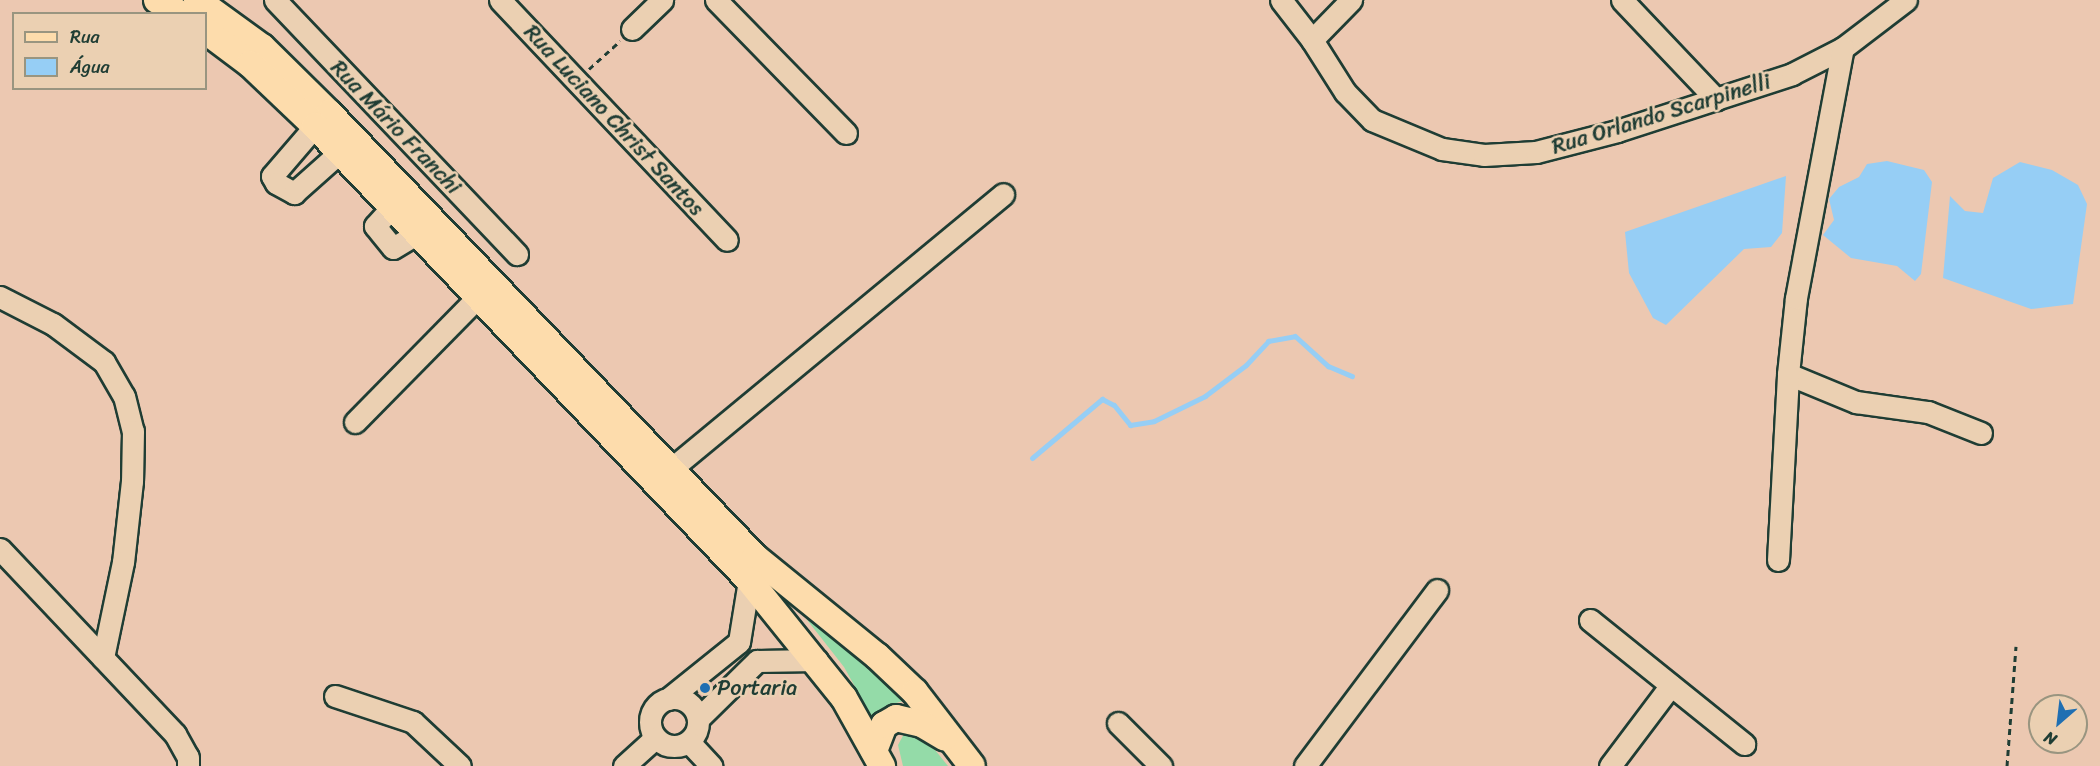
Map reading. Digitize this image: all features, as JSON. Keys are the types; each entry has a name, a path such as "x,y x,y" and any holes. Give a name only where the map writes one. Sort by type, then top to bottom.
{"main road":[{"path":"157,0 177,12"},
{"path":"197,0 262,48 329,113 755,557 877,656 915,692 972,766"},
{"path":"207,32 250,63 315,126 749,580 817,660 878,759"},
{"path":"878,759 884,725 896,718 922,724 952,742"}],"street":[{"name":"Rua Mário Franchi","path":"275,0 517,254"},
{"name":"Rua Luciano Christ Santos","path":"500,0 728,240"},
{"path":"632,29 662,0"},
{"path":"716,0 846,133"},
{"name":"Rua Orlando Scarpinelli","path":"1281,0 1312,40 1345,92 1372,120 1424,143 1474,154 1536,152 1792,74 1842,48 1906,0"},
{"path":"1312,40 1351,0"},
{"path":"1622,0 1716,99"},
{"path":"1778,560 1788,374 1796,298 1842,48"},
{"path":"315,126 272,176 276,183 294,193 340,152"},
{"path":"671,469 1003,194"},
{"path":"355,422 479,296"},
{"path":"0,297 53,324 104,362 124,396 133,431 132,481 123,562 103,658"},
{"path":"1788,374 1856,402 1928,412 1981,433"},
{"path":"0,549 175,734 188,757 188,766"},
{"path":"655,738 651,714 739,642 749,580"},
{"path":"1305,766 1437,590"},
{"path":"1590,620 1744,744"},
{"path":"739,642 757,661"},
{"path":"689,741 698,719 757,661 817,660"},
{"path":"1610,766 1671,685"},
{"path":"335,696 413,722 460,766"},
{"path":"668,699 691,705 698,719"},
{"path":"1118,723 1161,766"},
{"path":"655,738 671,746 689,741"},
{"path":"624,766 655,738"},
{"path":"689,741 711,766"}],"path":[{"path":"576,81 632,29"},
{"path":"2007,766 2016,646"}],"green space":[{"path":"804,616 855,655 907,700 889,705 873,719 844,667"},
{"path":"917,731 948,766 903,766 898,745 905,732"}],"water":[{"path":"1887,161 1924,170 1932,182 1921,274 1915,281 1897,266 1851,258 1823,235 1834,220 1829,199 1839,187 1859,177 1867,164"},
{"path":"2020,162 2052,170 2078,185 2087,204 2073,304 2031,309 1943,278 1950,196 1965,211 1983,213 1993,178"},
{"path":"1786,176 1782,233 1771,247 1744,249 1666,325 1653,318 1629,273 1625,232"}],"building":[{"path":"711,681 714,685 701,698 696,693"}],"waterway":[{"path":"1032,458 1102,399 1114,405 1130,425 1154,421 1205,396 1246,365 1268,341 1295,336 1328,366 1352,376"}],"place":[{"name":"Portaria","path":"705,688"}]}
